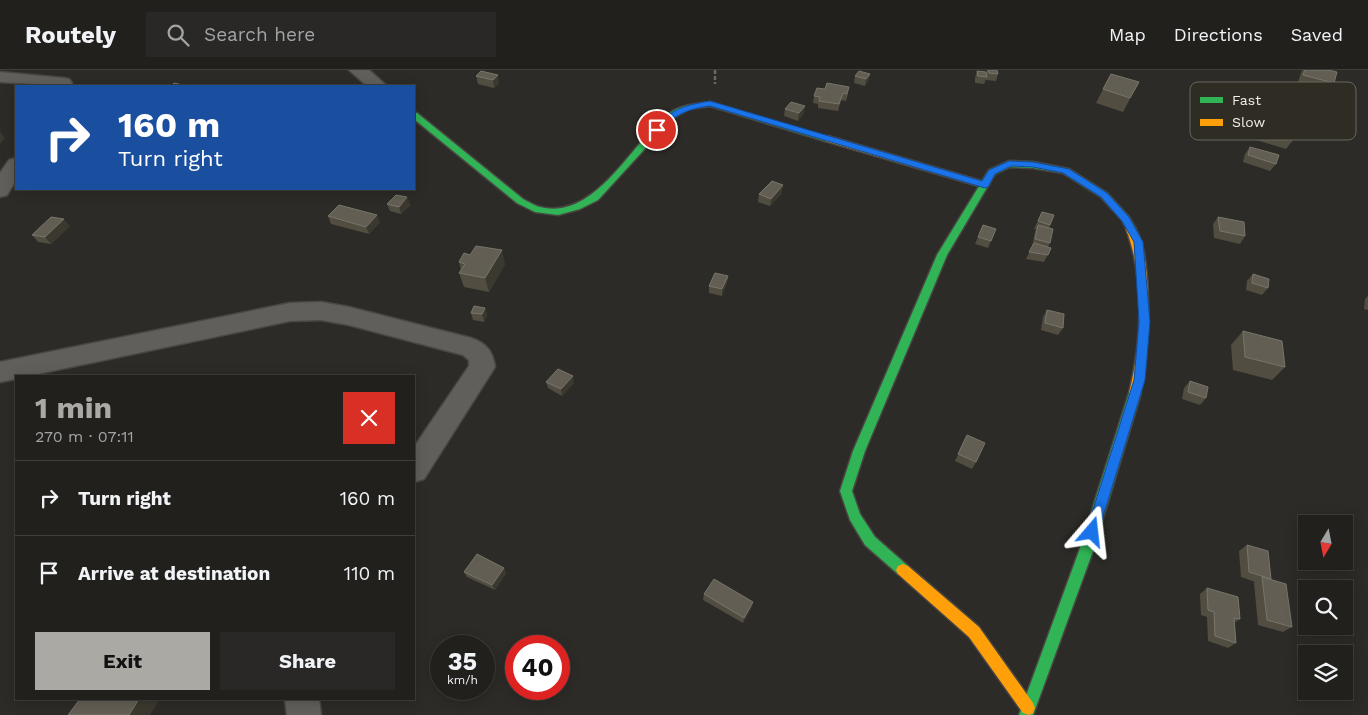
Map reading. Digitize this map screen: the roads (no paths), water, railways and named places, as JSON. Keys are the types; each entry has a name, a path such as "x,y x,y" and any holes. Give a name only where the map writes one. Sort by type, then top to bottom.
{"street":[{"path":"358,70 377,85"},
{"path":"0,77 66,80"},
{"path":"415,116 520,201 540,210 557,212 586,203 595,198 670,116 687,107 710,104 985,185"},
{"path":"1009,164 1033,164 1066,171 1104,195 1126,219 1138,242 1144,322 1139,380 1086,551 1027,711 974,632 870,541 854,516 846,491 860,451 942,255 992,172 1009,164"},
{"path":"0,190 15,166"},
{"path":"0,372 290,312 321,311 349,316 471,348 481,356 482,367 415,468"},
{"path":"302,700 304,715"}]}
